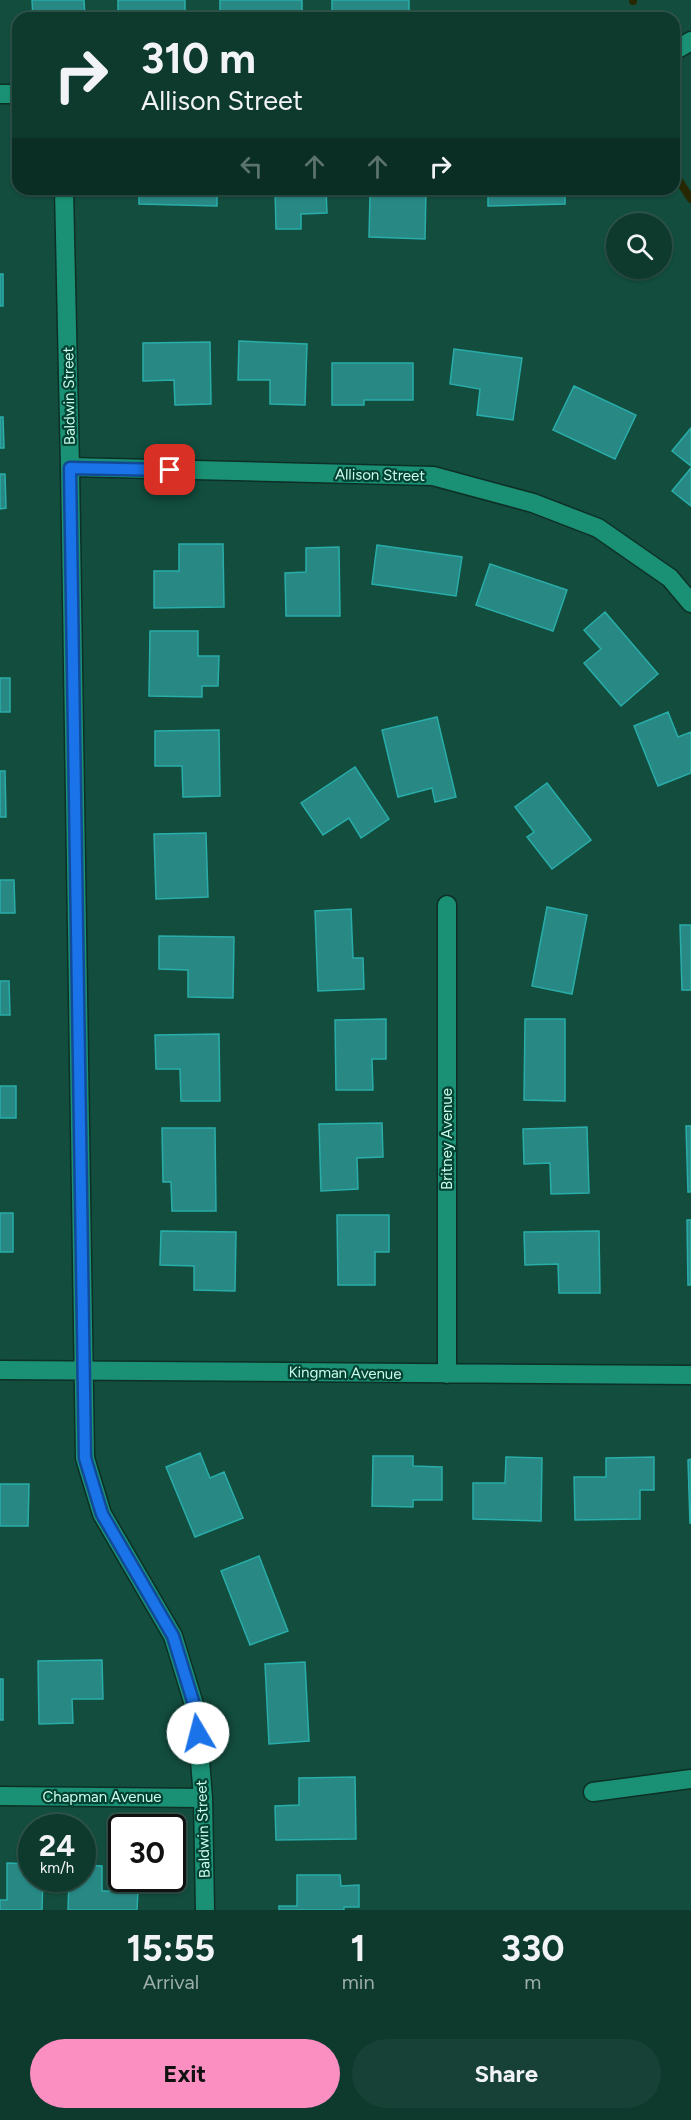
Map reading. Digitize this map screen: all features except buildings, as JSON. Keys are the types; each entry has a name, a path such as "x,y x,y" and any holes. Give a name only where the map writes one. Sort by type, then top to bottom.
{"street":[{"name":"Baldwin Street","path":"64,195 85,1458 102,1514 173,1636 196,1711 203,1798 205,1910"},
{"name":"Allison Street","path":"70,468 433,476 533,503 598,528 670,578 691,603"},
{"name":"Britney Avenue","path":"447,905 447,1374"},
{"name":"Kingman Avenue","path":"0,1370 691,1375"},
{"path":"593,1792 691,1779"},
{"name":"Chapman Avenue","path":"0,1796 203,1798"}],"waterway":[{"path":"680,182 691,199"}],"route":[{"path":"170,470 70,468 85,1336 85,1458 102,1514 173,1636 196,1711 198,1733"}]}
